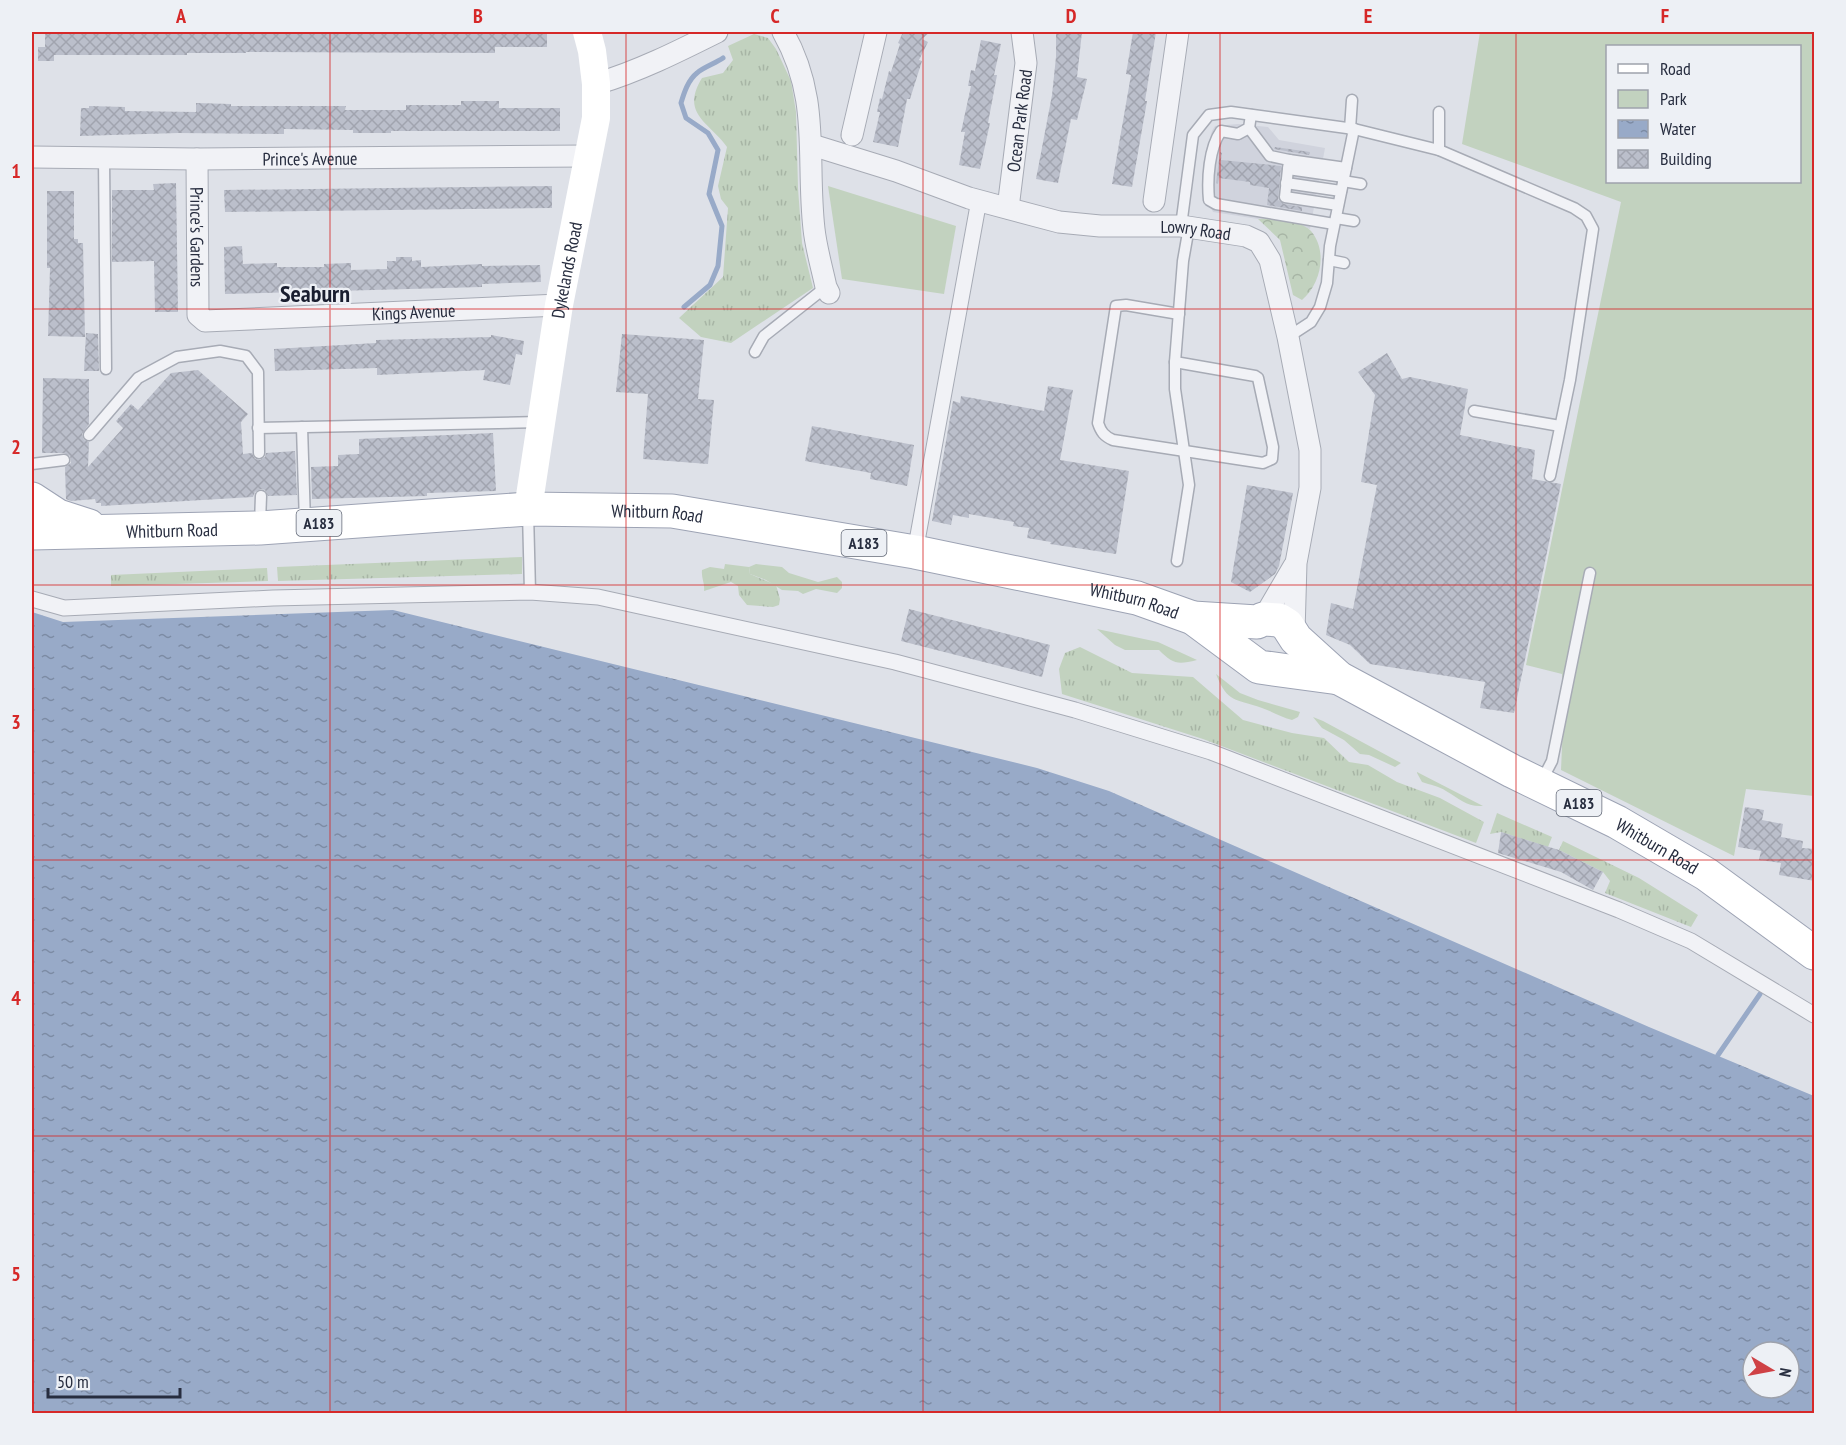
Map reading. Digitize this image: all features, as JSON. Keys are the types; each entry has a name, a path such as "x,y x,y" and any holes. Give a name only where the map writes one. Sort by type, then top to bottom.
{"main road":[{"name":"Dykelands Road","path":"528,509 559,305 596,118 596,84 587,32"},
{"name":"Whitburn Road","path":"32,499 58,516 110,532"},
{"name":"Whitburn Road","path":"32,533 260,528 528,509 672,511 915,552 1137,598 1193,618"},
{"name":"A183","path":"1193,618 1279,620 1287,625 1295,636 1339,678"},
{"name":"A183","path":"1193,618 1260,665 1339,678"},
{"path":"1260,621 1251,627 1245,639 1245,650 1260,665 1286,666 1294,654 1295,636"},
{"name":"Whitburn Road","path":"1339,678 1617,822 1706,874 1810,950"}],"street":[{"path":"596,84 629,74 717,32"},
{"path":"783,32 793,50 808,98 812,145 814,229 827,290"},
{"path":"852,135 876,32"},
{"name":"Ocean Park Road","path":"1008,208 1026,63 1022,32"},
{"path":"1154,201 1179,32"},
{"name":"Lowry Road","path":"812,145 979,200 1059,222 1100,226 1185,227 1246,236 1259,242 1270,260 1310,450 1310,488 1296,563 1295,636"},
{"name":"Prince's Avenue","path":"32,157 197,159 588,156"},
{"name":"Prince's Gardens","path":"197,159 198,315"},
{"path":"915,552 979,200"},
{"name":"Kings Avenue","path":"198,315 205,321 559,305"},
{"name":"Lowry Road","path":"1260,621 1296,563"},
{"path":"32,598 64,608 273,597 530,592 598,597 895,662 1075,710 1211,752 1608,906 1691,941 1815,1015"}],"lane":[{"path":"1288,337 1311,322 1320,307 1328,283 1330,246 1352,129 1352,100"},
{"path":"1176,561 1189,485 1175,389 1175,362 1193,135 1209,115 1231,112 1352,129 1439,150 1574,208 1586,216 1593,229 1570,380 1550,476"},
{"path":"1439,112 1439,150"},
{"path":"1251,115 1249,128 1270,156 1288,165 1361,184"},
{"path":"1249,128 1238,134 1221,131 1214,141 1208,190 1209,200 1216,204 1335,221 1354,221"},
{"path":"104,158 106,369"},
{"path":"1288,165 1285,197 1338,205"},
{"path":"1286,183 1344,179"},
{"path":"1329,260 1344,263"},
{"path":"755,352 765,336 827,290"},
{"path":"1175,362 1258,378 1273,452 1272,459 1263,463 1113,440 1105,436 1098,423 1116,306 1126,304 1179,314"},
{"path":"89,435 138,378 177,357 220,351 246,356 258,372 259,453"},
{"path":"1473,411 1560,426"},
{"path":"258,428 540,422"},
{"path":"302,427 305,524"},
{"path":"32,464 64,460"},
{"path":"260,528 261,496"},
{"path":"528,509 530,592"},
{"path":"1540,784 1552,761 1590,573"}],"shaded area":[{"path":"1238,124 1268,127 1279,140 1325,148 1310,229 1280,218 1258,219 1213,212 1204,195 1206,152 1215,126"}],"green space":[{"path":"1480,32 1814,32 1814,796 1746,789 1734,856 1561,770 1564,701 1562,674 1526,665 1621,202 1462,144"},
{"path":"754,34 768,38 776,49 791,81 796,112 802,243 813,288 731,343 701,337 679,318 723,277 728,208 721,199 718,186 727,147 700,117 695,109 694,100 702,78 723,73 733,60 728,46"},
{"path":"828,186 956,226 944,294 842,279"},
{"path":"1280,218 1311,231 1319,248 1321,257 1318,276 1309,293 1302,300 1293,295 1280,240 1258,219"},
{"path":"522,557 522,574 278,581 277,567"},
{"path":"725,564 749,567 750,574 776,585 780,599 779,605 773,607 747,605 739,595 738,586 731,582 704,591 702,570 710,567 724,569"},
{"path":"756,564 782,567 789,573 818,582 837,577 842,582 842,588 837,593 816,589 803,594 798,591 782,590 750,574 749,567"},
{"path":"267,568 268,581 111,586 111,575"},
{"path":"1097,629 1158,642 1197,660 1180,663 1172,661 1159,650 1125,650 1115,645"},
{"path":"1080,647 1132,673 1193,677 1243,720 1292,733 1324,738 1349,762 1368,765 1397,782 1440,798 1484,822 1476,843 1203,739 1062,694 1059,669 1065,653"},
{"path":"1216,674 1240,693 1300,712 1298,717 1292,720 1233,698 1224,691"},
{"path":"1313,717 1401,763 1395,767 1369,755 1360,754 1344,740 1322,728"},
{"path":"1417,772 1483,806 1468,804 1440,788 1422,782"},
{"path":"1497,813 1552,837 1548,847 1501,832 1490,834"},
{"path":"1563,841 1639,878 1698,915 1691,927 1605,893 1610,881 1603,872 1559,850"}],"water":[{"path":"393,610 1037,768 1109,791 1649,1027 1814,1096 1814,1413 32,1413 32,612 63,622"}],"building":[{"path":"45,32 151,34 547,32 547,47 495,47 495,53 246,52 187,53 187,55 54,55 54,61 38,61 38,47 45,47"},
{"path":"903,32 930,32 922,39 928,42 919,60 922,61 910,99 907,99 898,147 873,142 880,112 877,112 880,98 882,99"},
{"path":"1056,32 1082,32 1077,77 1087,79 1077,120 1071,119 1058,183 1036,179 1052,95"},
{"path":"1133,32 1156,32 1132,187 1112,184 1131,75 1126,74"},
{"path":"981,40 1001,44 994,75 997,75 988,123 990,123 980,169 959,165 965,132 961,132 971,86 968,86 971,70 975,71"},
{"path":"461,101 499,101 499,108 560,108 560,131 353,133 353,130 284,129 284,134 178,133 80,136 81,108 89,108 89,106 125,107 125,111 196,112 196,103 231,104 231,106 346,106 345,110 406,110 406,105 461,105"},
{"path":"1275,147 1310,152 1309,155 1274,149"},
{"path":"1220,152 1222,153 1221,160 1281,166 1278,200 1284,204 1302,207 1302,211 1267,205 1269,188 1250,185 1250,182 1219,178 1218,184 1216,183"},
{"path":"176,183 178,312 155,312 154,261 112,262 112,190 154,190 153,184"},
{"path":"552,186 552,208 225,212 224,190"},
{"path":"47,191 74,191 74,239 78,239 78,243 83,243 85,337 48,336 50,268 47,268"},
{"path":"242,246 243,264 277,263 277,267 324,267 324,264 351,263 351,270 387,269 387,261 396,261 396,257 412,257 412,261 421,260 421,267 482,264 482,266 540,265 541,282 482,284 482,287 225,294 224,247"},
{"path":"86,333 98,334 99,371 84,371"},
{"path":"622,334 704,340 698,399 714,400 708,464 643,459 648,394 616,392"},
{"path":"491,335 524,341 522,355 516,354 510,385 483,380 485,370 377,375 377,368 275,371 274,349 376,343 376,340 491,337"},
{"path":"1387,353 1402,379 1410,377 1468,389 1460,435 1535,450 1532,479 1561,484 1514,713 1480,708 1485,682 1370,664 1350,645 1326,635 1331,603 1353,609 1377,485 1361,482 1375,395 1358,372"},
{"path":"198,370 248,414 241,422 243,454 252,453 255,459 260,460 265,457 266,453 295,451 297,495 268,496 265,490 261,489 255,492 253,497 101,506 101,503 96,503 95,499 71,501 66,499 65,467 71,463 70,456 64,453 42,453 43,378 89,379 89,424 82,434 84,440 89,442 88,467 123,428 116,421 131,404 138,410 171,373"},
{"path":"1048,386 1073,390 1060,460 1129,471 1116,554 1050,544 1051,542 1027,538 1029,528 1013,526 1014,522 969,514 969,518 953,515 951,525 932,521 953,401 960,403 961,396 1044,411"},
{"path":"812,426 914,445 907,486 870,479 871,473 805,461"},
{"path":"493,433 496,491 427,493 427,496 312,499 311,467 338,466 338,455 359,454 359,439"},
{"path":"1247,485 1293,493 1279,566 1275,574 1250,592 1231,582"},
{"path":"909,609 1050,645 1042,677 901,641"},
{"path":"1745,807 1764,810 1762,820 1783,824 1781,837 1803,841 1802,848 1815,849 1815,881 1779,875 1781,863 1759,860 1761,851 1738,847"},
{"path":"1501,832 1559,850 1603,872 1593,890 1561,872 1498,853"}],"waterway":[{"path":"684,307 710,285 718,266 722,226 709,194 718,150 708,133 686,118 681,103 691,79 702,69 723,58"},
{"path":"1718,1055 1760,994"}],"district":[{"name":"Seaburn","path":"315,293"}]}
